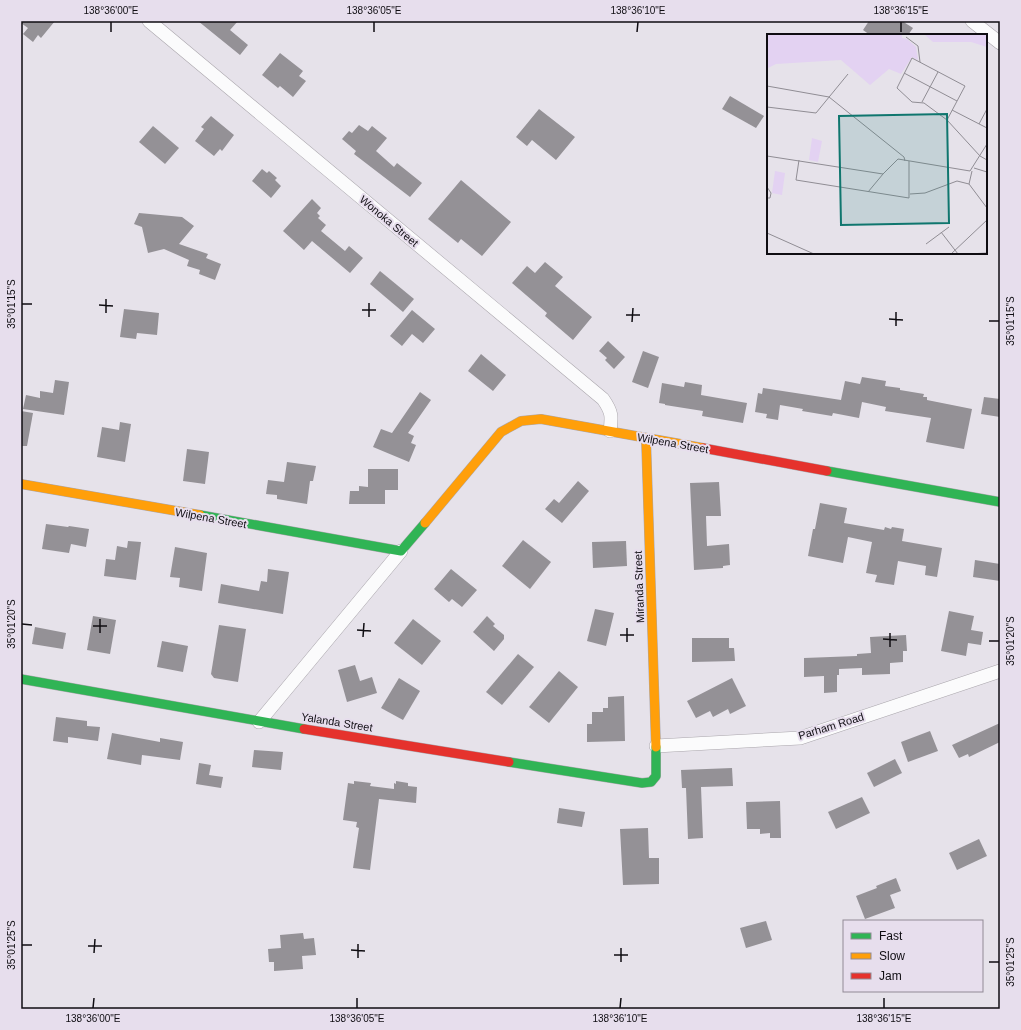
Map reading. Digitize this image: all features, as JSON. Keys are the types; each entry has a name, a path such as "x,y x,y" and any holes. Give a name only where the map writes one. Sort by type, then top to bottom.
{"street":[{"name":"Wonoka Street","path":"149,21 603,399 611,410 612,419 610,431"},
{"path":"972,21 1000,43"},
{"name":"Wilpena Street","path":"259,722 501,432 520,421 541,418 1000,502"},
{"name":"Miranda Street","path":"646,438 656,746 656,776 651,782"},
{"name":"Wilpena Street","path":"21,484 401,551"},
{"name":"Parham Road","path":"656,746 800,738 1000,671"},
{"name":"Yalanda Street","path":"21,679 259,722 642,784 651,782"}],"building":[{"path":"21,21 55,21 41,38 38,35 33,42 23,34 28,28 21,23"},
{"path":"198,21 238,21 230,30 248,45 240,55"},
{"path":"869,21 902,21 913,28 909,34 869,34 863,30"},
{"path":"280,53 303,71 299,76 306,81 293,97 280,86 278,88 262,75"},
{"path":"730,96 764,116 756,128 722,109"},
{"path":"539,109 575,137 556,160 532,140 527,146 516,137"},
{"path":"211,116 234,135 222,151 220,149 214,156 195,141 204,129 201,127"},
{"path":"359,125 368,131 372,126 387,138 376,151 394,167 397,163 422,183 410,197 354,154 356,151 342,139 349,131 352,133"},
{"path":"153,126 179,148 165,164 139,142"},
{"path":"262,169 267,173 269,171 277,178 275,180 281,186 271,198 252,181"},
{"path":"461,180 511,222 482,256 461,239 458,243 428,219"},
{"path":"312,199 321,208 317,213 320,216 318,218 326,225 321,231 345,251 349,246 363,258 350,273 312,241 304,250 283,231"},
{"path":"139,213 182,217 194,226 179,244 208,254 206,258 221,264 215,280 199,274 200,270 187,266 189,260 164,249 148,253 142,227 134,224"},
{"path":"545,262 563,277 555,286 592,317 573,340 545,316 547,313 512,283 527,266 535,273"},
{"path":"380,271 414,299 403,312 370,284"},
{"path":"124,309 159,313 157,335 137,333 136,339 120,337"},
{"path":"412,310 435,329 423,343 412,334 402,346 390,336"},
{"path":"608,341 625,357 614,369 605,360 607,358 599,351"},
{"path":"643,351 659,357 648,388 632,382"},
{"path":"481,354 506,375 493,391 468,371"},
{"path":"862,377 886,381 885,386 924,394 923,397 927,397 927,400 972,409 964,449 926,442 931,418 885,411 886,407 862,402 859,418 833,413 832,416 802,411 803,409 780,405 778,420 766,418 767,414 755,412 758,393 762,394 763,388 841,400 845,381 860,384"},
{"path":"55,380 69,382 64,415 23,409 26,395 40,398 40,391 53,393"},
{"path":"685,382 702,385 701,395 747,403 743,423 702,416 703,411 659,403 662,383 684,387"},
{"path":"420,392 431,400 408,433 414,436 411,443 416,445 409,462 373,447 381,429 392,433"},
{"path":"984,397 1000,399 1000,417 981,414"},
{"path":"21,411 33,413 27,446 21,446"},
{"path":"120,422 131,424 125,462 97,457 102,427 119,430"},
{"path":"187,449 209,452 205,484 183,481"},
{"path":"287,462 316,466 313,481 310,481 307,504 277,499 277,495 266,494 268,480 284,482"},
{"path":"368,469 398,469 398,490 385,490 385,504 349,504 350,491 359,491 359,486 368,487"},
{"path":"578,481 589,491 562,523 545,509 554,499 559,503"},
{"path":"719,482 721,516 706,516 707,546 729,544 730,565 723,566 723,568 694,570 690,483"},
{"path":"820,503 847,508 844,523 884,530 885,527 891,529 892,527 904,529 902,541 942,548 937,577 925,575 926,566 898,561 894,585 875,582 877,575 866,573 872,542 848,537 843,563 808,556"},
{"path":"46,524 89,529 86,547 71,544 69,553 42,549"},
{"path":"523,540 551,562 530,589 502,566"},
{"path":"128,541 141,542 136,580 104,576 106,559 115,560 117,546 127,548"},
{"path":"626,541 627,566 593,568 592,542"},
{"path":"175,547 207,553 202,591 179,587 180,578 170,577"},
{"path":"975,560 1000,564 1000,581 973,577"},
{"path":"268,569 289,572 283,614 218,603 221,584 259,591 261,581 267,582"},
{"path":"451,569 477,590 462,607 452,599 449,602 434,589"},
{"path":"595,609 614,613 606,646 587,641"},
{"path":"949,611 974,616 971,630 983,632 981,645 968,643 966,656 941,651"},
{"path":"93,616 116,620 110,654 87,650"},
{"path":"487,616 495,624 493,626 504,635 504,639 494,651 473,632"},
{"path":"413,619 441,641 422,665 394,643"},
{"path":"219,625 246,629 238,682 214,678 211,674"},
{"path":"35,627 66,633 63,649 32,644"},
{"path":"906,635 907,651 903,651 903,662 890,663 890,674 862,675 862,668 839,669 839,675 837,675 837,692 824,693 824,676 804,677 804,658 857,656 857,654 871,653 870,637"},
{"path":"692,638 729,638 729,648 734,648 735,661 692,662"},
{"path":"162,641 188,646 183,672 157,667"},
{"path":"518,654 534,667 502,705 486,692"},
{"path":"355,665 360,681 372,677 377,693 347,702 338,670"},
{"path":"559,671 578,687 549,723 529,707"},
{"path":"399,678 420,691 403,720 381,708"},
{"path":"732,678 746,706 730,714 728,709 713,717 710,711 696,718 687,701"},
{"path":"624,696 625,741 587,742 587,724 592,724 592,712 603,712 603,708 608,708 608,697"},
{"path":"56,717 87,721 87,726 100,727 98,741 68,737 68,743 53,741"},
{"path":"1000,723 1000,742 969,757 968,754 959,758 952,745"},
{"path":"930,731 938,751 908,762 901,742"},
{"path":"112,733 160,742 160,738 183,742 180,760 142,755 141,765 107,759"},
{"path":"254,750 283,752 281,770 252,767"},
{"path":"895,759 902,773 874,787 867,773"},
{"path":"199,763 211,765 209,775 223,777 221,788 196,784"},
{"path":"732,768 733,786 701,787 703,838 688,839 686,788 682,788 681,770"},
{"path":"354,781 371,783 370,786 394,789 394,783 396,784 396,781 408,783 408,786 417,787 416,803 379,799 370,870 353,868 359,828 356,827 357,822 343,820 348,783 354,784"},
{"path":"862,797 870,813 836,829 828,812"},
{"path":"780,801 781,838 770,838 770,833 760,834 760,829 747,829 746,802"},
{"path":"559,808 585,812 582,827 557,823"},
{"path":"648,828 649,858 659,858 659,884 623,885 620,829"},
{"path":"979,839 987,856 957,870 949,853"},
{"path":"896,878 901,891 890,895 895,908 865,919 856,896 877,888 876,886"},
{"path":"766,921 772,940 746,948 740,928"},
{"path":"303,933 304,939 314,938 316,955 302,956 303,969 274,971 274,962 269,962 268,949 281,948 280,935"}],"traffic: fast":[{"path":"827,471 1000,502"},
{"path":"200,515 401,551 425,523"},
{"path":"21,679 304,729"},
{"path":"509,762 642,783 651,782 656,776 656,747"}],"traffic: slow":[{"path":"425,523 501,432 521,421 541,419 703,448"},
{"path":"646,438 656,747"},
{"path":"21,484 200,515"}],"traffic: jam":[{"path":"703,448 827,471"},
{"path":"304,729 509,762"}]}
